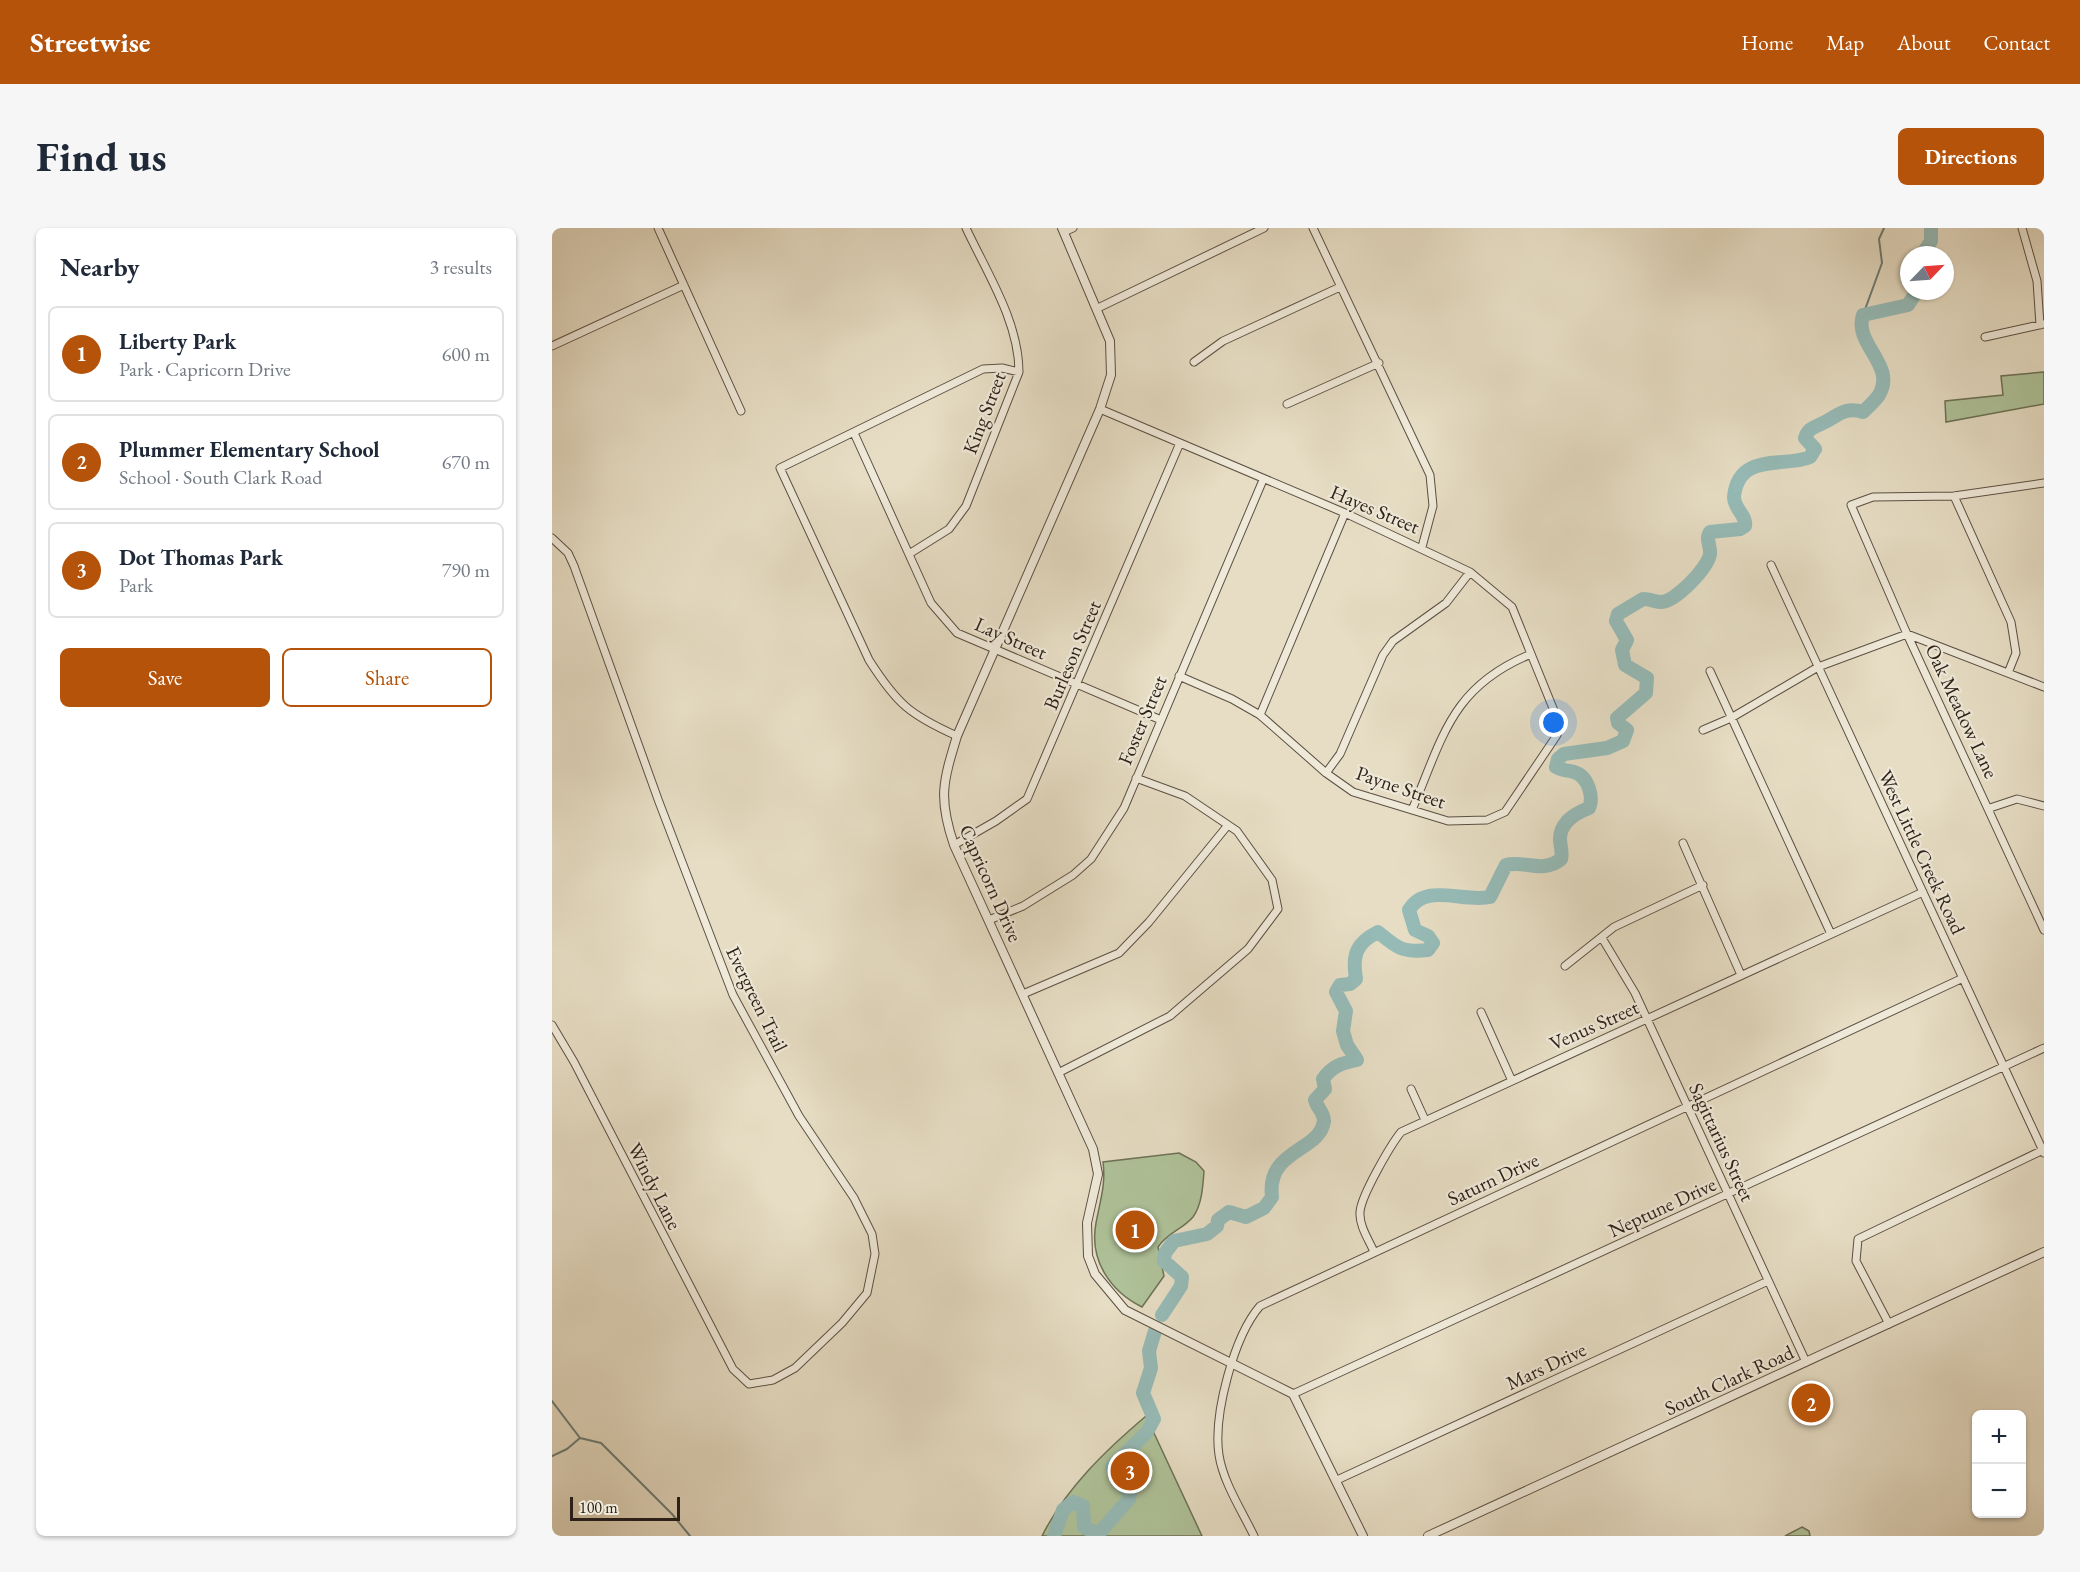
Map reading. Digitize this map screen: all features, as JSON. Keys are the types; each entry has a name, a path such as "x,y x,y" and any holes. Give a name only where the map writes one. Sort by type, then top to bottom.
{"street":[{"path":"658,228 741,411"},
{"name":"King Street","path":"909,554 949,529 966,506 1019,372 1019,354 1008,318 966,228"},
{"path":"1063,230 1073,228"},
{"path":"1098,308 1264,228"},
{"path":"1313,228 1379,363 1430,475 1432,506 1422,547"},
{"path":"1985,337 2042,324 2037,281 2022,228"},
{"name":"Capricorn Drive","path":"1063,230 1098,308 1110,341 1111,375 1100,409 957,736 943,780 944,815 954,845 1093,1149 1098,1174 1087,1223 1088,1256 1095,1274 1125,1310 1293,1394"},
{"path":"552,346 684,285"},
{"path":"1194,362 1224,341 1340,287"},
{"path":"1287,404 1379,363"},
{"path":"957,736 919,719 886,687 869,660 780,468 983,369 1002,368 1019,372"},
{"name":"Hayes Street","path":"1100,409 1345,513 1422,547 1470,572 1512,607 1559,723"},
{"name":"Lay Street","path":"854,433 931,603 957,633 1161,720"},
{"name":"Burleson Street","path":"954,845 996,822 1027,799 1180,443"},
{"name":"Foster Street","path":"989,920 1023,906 1073,875 1091,859 1124,808 1263,480"},
{"path":"2008,673 2016,653 2012,622 1953,496 2044,483"},
{"name":"Oak Meadow Lane","path":"1953,496 1874,497 1851,506 1907,634 1990,808 2044,930"},
{"path":"1260,715 1345,513"},
{"name":"Evergreen Trail","path":"552,538 568,553 574,566 659,802 733,995 795,1109 854,1198 872,1234 875,1254 867,1293 849,1316 795,1368 773,1380 755,1385 739,1377 729,1361"},
{"name":"West Little Creek Road","path":"1770,566 2043,1151"},
{"path":"1326,773 1341,754 1383,655 1393,641 1446,603 1470,572"},
{"path":"1703,730 1731,718 1818,667 1907,634 2044,687"},
{"path":"1412,810 1452,716 1469,694 1505,664 1531,654"},
{"path":"1710,671 1831,933"},
{"name":"Payne Street","path":"1179,676 1232,699 1260,715 1326,773 1353,792 1448,820 1487,820 1505,812 1557,735 1559,723"},
{"path":"1058,1073 1170,1016 1248,949 1278,909 1272,880 1237,831 1185,796 1136,778"},
{"path":"1990,808 2017,799 2044,806"},
{"path":"1023,994 1119,953 1149,922 1228,825"},
{"path":"1683,843 1741,975"},
{"path":"1565,966 1614,927 1703,885"},
{"name":"Venus Street","path":"1374,1252 1362,1226 1360,1213 1362,1204 1392,1144 1401,1132 1923,892"},
{"name":"Sagittarius Street","path":"1602,938 1621,967 1647,1019 1806,1362"},
{"name":"Saturn Drive","path":"1254,1536 1219,1456 1218,1436 1230,1362 1251,1316 1260,1306 1963,978"},
{"path":"1481,1012 1512,1081"},
{"name":"Windy Lane","path":"552,1025 574,1062 729,1361"},
{"name":"Neptune Drive","path":"1293,1394 2044,1047"},
{"path":"1411,1089 1425,1120"},
{"path":"1889,1324 1856,1261 1858,1239 2043,1151"},
{"name":"South Clark Road","path":"1428,1536 2044,1252"},
{"name":"Mars Drive","path":"1337,1480 1768,1281"},
{"path":"1293,1394 1363,1536"}],"green space":[{"path":"2044,372 2044,404 1946,422 1945,401 2003,395 2001,376"},
{"path":"1179,1153 1196,1162 1204,1171 1200,1201 1193,1217 1158,1247 1164,1276 1142,1307 1120,1292 1104,1273 1099,1262 1095,1237 1103,1186 1103,1162"},
{"path":"1146,1416 1202,1536 1042,1536 1063,1502 1088,1471"},
{"path":"1802,1527 1809,1531 1810,1536 1785,1536"}],"waterway":[{"path":"1863,315 1882,263 1879,239 1884,228"},
{"path":"1928,246 1931,241 1931,228"},
{"path":"1162,1315 1181,1286 1182,1277 1164,1261 1165,1253 1174,1241 1207,1234 1217,1226 1218,1220 1229,1212 1246,1217 1264,1208 1272,1197 1272,1181 1277,1169 1320,1131 1324,1118 1315,1100 1325,1089 1323,1079 1338,1066 1357,1060 1347,1045 1343,1031 1346,1011 1336,992 1340,985 1350,984 1356,979 1355,956 1360,945 1378,932 1390,942 1406,950 1428,950 1433,943 1428,936 1415,930 1409,910 1416,902 1435,895 1490,897 1506,865 1547,866 1561,859 1560,839 1563,828 1574,816 1589,808 1591,798 1589,787 1583,778 1579,774 1556,767 1558,759 1564,754 1607,748 1623,741 1627,730 1618,723 1617,718 1646,693 1647,678 1625,665 1622,650 1627,640 1616,621 1618,614 1643,599 1667,601 1682,591 1708,560 1710,532 1740,529 1745,526 1734,497 1737,483 1744,473 1765,464 1810,457 1815,449 1805,438 1810,430 1846,411 1863,412 1873,402 1879,395 1883,384 1883,374 1864,336 1863,315 1908,305 1911,300"},
{"path":"1054,1536 1063,1510 1073,1502 1083,1506 1084,1527 1093,1532 1101,1531 1129,1499 1130,1493 1116,1478 1112,1467 1147,1432 1154,1419 1143,1393 1151,1368 1149,1351 1155,1331"},
{"path":"552,1401 580,1438"},
{"path":"552,1456 567,1449 580,1438 601,1443 672,1514 690,1536"}],"place":[{"name":"Liberty Park","path":"1135,1230"},
{"name":"Plummer Elementary School","path":"1811,1403"},
{"name":"Dot Thomas Park","path":"1130,1471"}]}
